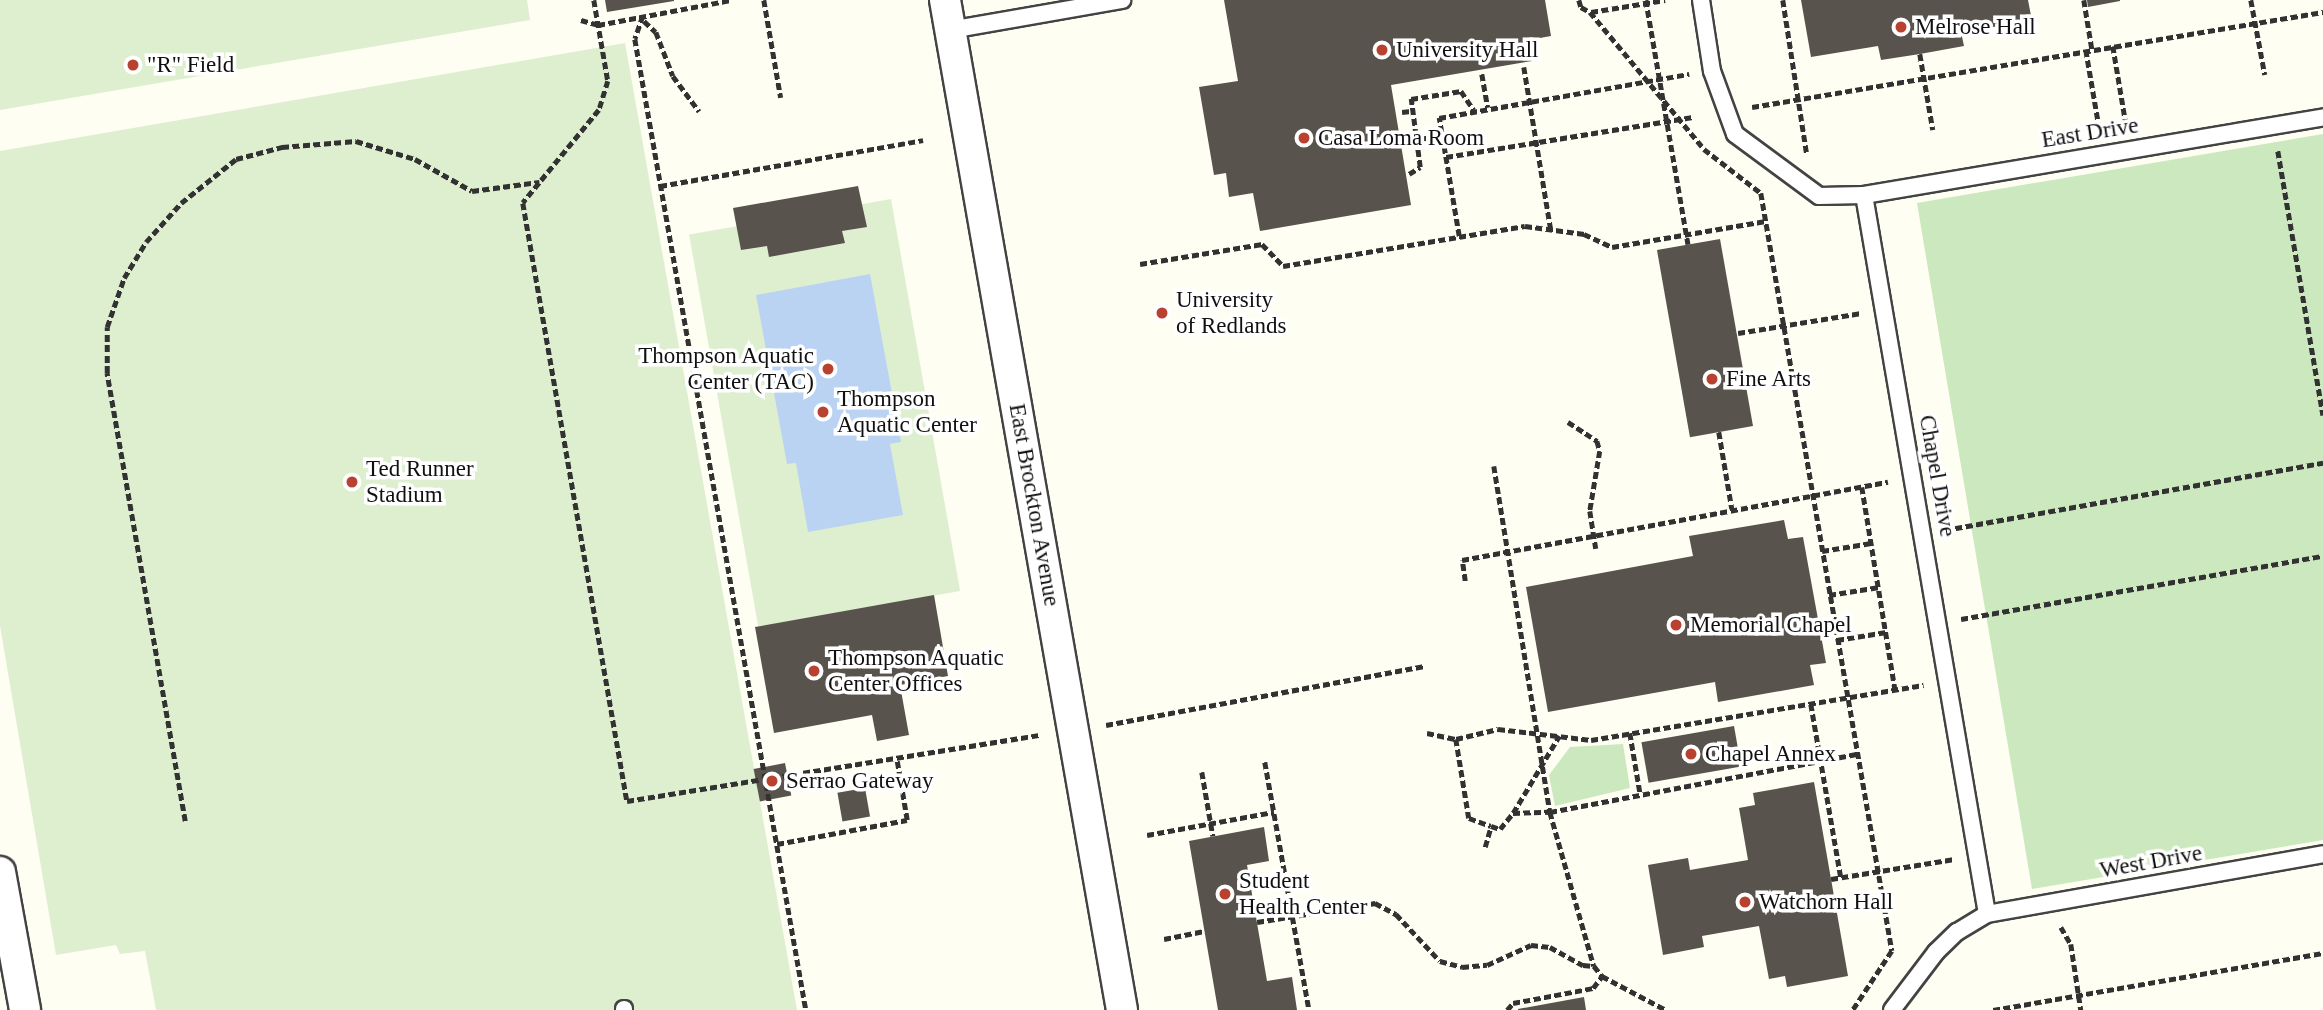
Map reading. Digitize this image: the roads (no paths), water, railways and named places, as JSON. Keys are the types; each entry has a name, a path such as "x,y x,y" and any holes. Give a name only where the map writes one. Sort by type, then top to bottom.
{"street":[{"name":"East Brockton Avenue","path":"945,0 1122,1010"},
{"path":"0,872 25,1010"}],"lane":[{"path":"950,30 1037,7 1122,0"},
{"path":"1701,0 1712,71 1735,134 1819,196 1864,195"},
{"name":"East Drive","path":"1864,195 2323,117"},
{"name":"Chapel Drive","path":"1864,195 1987,914"},
{"name":"West Drive","path":"1987,914 2323,854"},
{"path":"1892,1010 1936,952 1957,932 1987,914"}],"water":[{"name":"Thompson Aquatic Center (TAC)","path":"870,274 901,442 890,444 903,515 808,532 796,463 787,464 756,295"}],"place":[{"name":"Melrose Hall","path":"1901,27"},
{"name":"University Hall","path":"1382,50"},
{"name":"\"R\" Field","path":"133,65"},
{"name":"Casa Loma Room","path":"1304,138"},
{"name":"University of Redlands","path":"1162,313"},
{"name":"Thompson Aquatic Center (TAC)","path":"828,369"},
{"name":"Fine Arts","path":"1712,379"},
{"name":"Thompson Aquatic Center","path":"823,412"},
{"name":"Ted Runner Stadium","path":"352,482"},
{"name":"Memorial Chapel","path":"1676,625"},
{"name":"Thompson Aquatic Center Offices","path":"814,671"},
{"name":"Chapel Annex","path":"1691,754"},
{"name":"Serrao Gateway","path":"772,781"},
{"name":"Student Health Center","path":"1225,894"},
{"name":"Watchorn Hall","path":"1745,902"}]}
